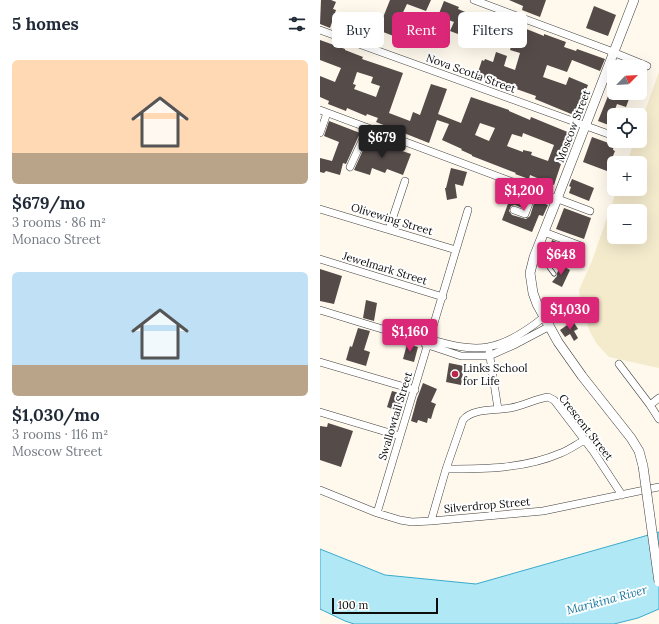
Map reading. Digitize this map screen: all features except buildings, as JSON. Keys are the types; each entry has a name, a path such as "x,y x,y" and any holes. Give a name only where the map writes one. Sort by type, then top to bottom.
{"street":[{"path":"474,0 633,60"},
{"name":"Moscow Street","path":"634,0 586,126 536,250 531,264 531,282 537,304 567,354 582,376 631,438 638,451 643,466 659,582"},
{"name":"Nova Scotia Street","path":"320,30 607,134"},
{"path":"320,133 323,112 590,211"},
{"path":"350,167 368,128"},
{"path":"390,229 405,181"},
{"path":"514,210 525,214 534,190"},
{"name":"Olivewing Street","path":"320,209 456,250"},
{"name":"Swallowtail Street","path":"378,513 468,210"},
{"path":"544,232 581,246"},
{"name":"Jewelmark Street","path":"320,259 443,297"},
{"path":"320,310 429,342 461,356 489,356 550,326"},
{"path":"429,342 462,348 488,347 502,344 529,329 544,317"},
{"path":"488,347 498,409"},
{"path":"461,356 462,348"},
{"path":"320,362 415,390"},
{"path":"619,364 659,419"},
{"name":"Crescent Street","path":"431,521 446,469 463,420 466,416 509,408 548,397 554,400 585,440 622,495"},
{"path":"650,405 659,398"},
{"path":"320,412 400,436"},
{"path":"446,469 515,467 561,453 585,440"},
{"name":"Silverdrop Street","path":"320,490 378,513 406,521 431,521 542,511 659,487"}],"lane":[{"path":"536,250 554,274"}],"shaded area":[{"path":"659,72 659,368 609,357 597,344 590,332 581,305 579,290 592,261 607,218 607,244 647,244 647,204 612,204 615,196 647,196 647,156 629,156 632,148 647,148 646,108"}],"water":[{"name":"Marikina River","path":"659,532 659,609 638,618 614,624 354,624 320,609 320,549 385,575 476,584"}],"place":[{"name":"Links School for Life","path":"455,374"}]}
